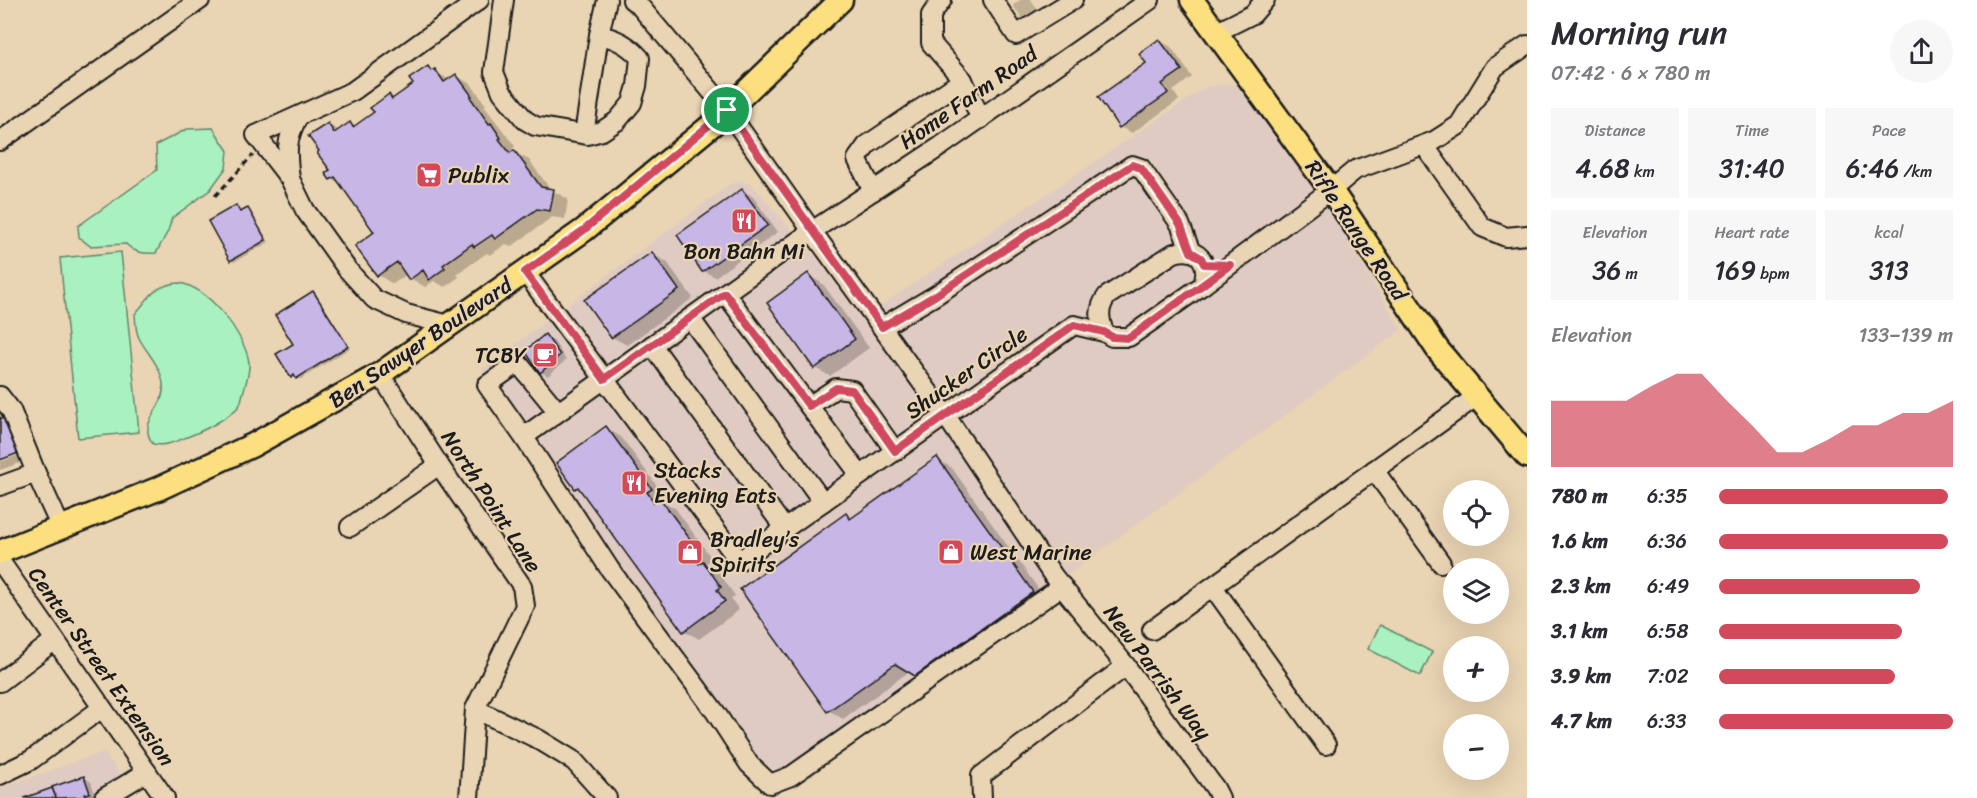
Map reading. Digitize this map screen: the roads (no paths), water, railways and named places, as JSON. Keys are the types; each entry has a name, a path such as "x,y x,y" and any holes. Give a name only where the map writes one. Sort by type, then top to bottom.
{"main road":[{"name":"Ben Sawyer Boulevard","path":"0,552 160,488 253,446 380,374 584,230 727,110 841,0"},
{"name":"Rifle Range Road","path":"1192,0 1331,190 1438,350 1527,456"}],"street":[{"path":"0,141 200,0"},
{"path":"449,325 406,314 374,299 347,269 304,210 290,180 256,135 353,91 479,0"},
{"path":"504,0 494,72 502,92 525,120 535,126 584,134 602,131 617,121 632,103 637,86 640,58 630,47 612,37 599,34"},
{"path":"584,134 599,34 607,0"},
{"name":"New Parrish Way","path":"632,0 638,4 727,110 946,416 1058,581 1126,666 1220,798"},
{"path":"942,0 932,15 931,43 963,80 981,118"},
{"name":"Home Farm Road","path":"525,439 529,433 812,231 981,118 1150,0"},
{"path":"1217,32 1253,14 1265,0"},
{"path":"996,1 1016,35 1034,20 1062,4"},
{"path":"1074,325 1104,332 1112,337 1129,338 1355,170 1434,141 1459,125 1495,67 1525,53"},
{"path":"873,191 857,159 867,145 963,80"},
{"path":"290,180 286,152 290,132 298,117"},
{"path":"1424,145 1482,227 1506,237 1527,235"},
{"path":"882,327 936,295 1132,165 1141,168 1180,224 1206,271 1203,285"},
{"name":"Shucker Circle","path":"604,379 739,561 1074,325 1102,303 1107,296 1174,253 1183,250 1198,258 1230,265"},
{"path":"525,272 604,379"},
{"path":"725,293 860,475"},
{"path":"1102,303 1100,311 1104,332"},
{"path":"690,318 823,502"},
{"path":"652,345 784,529"},
{"path":"558,412 518,363 487,385 609,568 716,713 749,764 770,784 791,776 1058,581"},
{"name":"North Point Lane","path":"380,374 522,586 525,606 475,709 469,798"},
{"path":"809,406 836,388 852,390 895,451"},
{"path":"0,396 11,410 36,473 62,528"},
{"path":"1152,630 1477,396"},
{"path":"350,526 439,465"},
{"path":"1374,470 1440,562"},
{"path":"0,486 36,473"},
{"name":"Center Street Extension","path":"0,561 165,798"},
{"path":"1213,587 1326,745"},
{"path":"0,682 55,640"},
{"path":"982,798 981,776 1126,666"},
{"path":"0,775 31,760 102,708"},
{"path":"475,709 538,739 574,761 607,798"},
{"path":"104,798 147,772"}],"tunnel":[{"path":"1020,0 1032,16"}],"place":[{"name":"Publix","path":"429,175"},
{"name":"Bon Bahn Mi","path":"744,221"},
{"name":"TCBY","path":"545,355"},
{"name":"Stacks Evening Eats","path":"634,483"},
{"name":"Bradley’s Spirits","path":"690,552"},
{"name":"West Marine","path":"951,552"}]}
